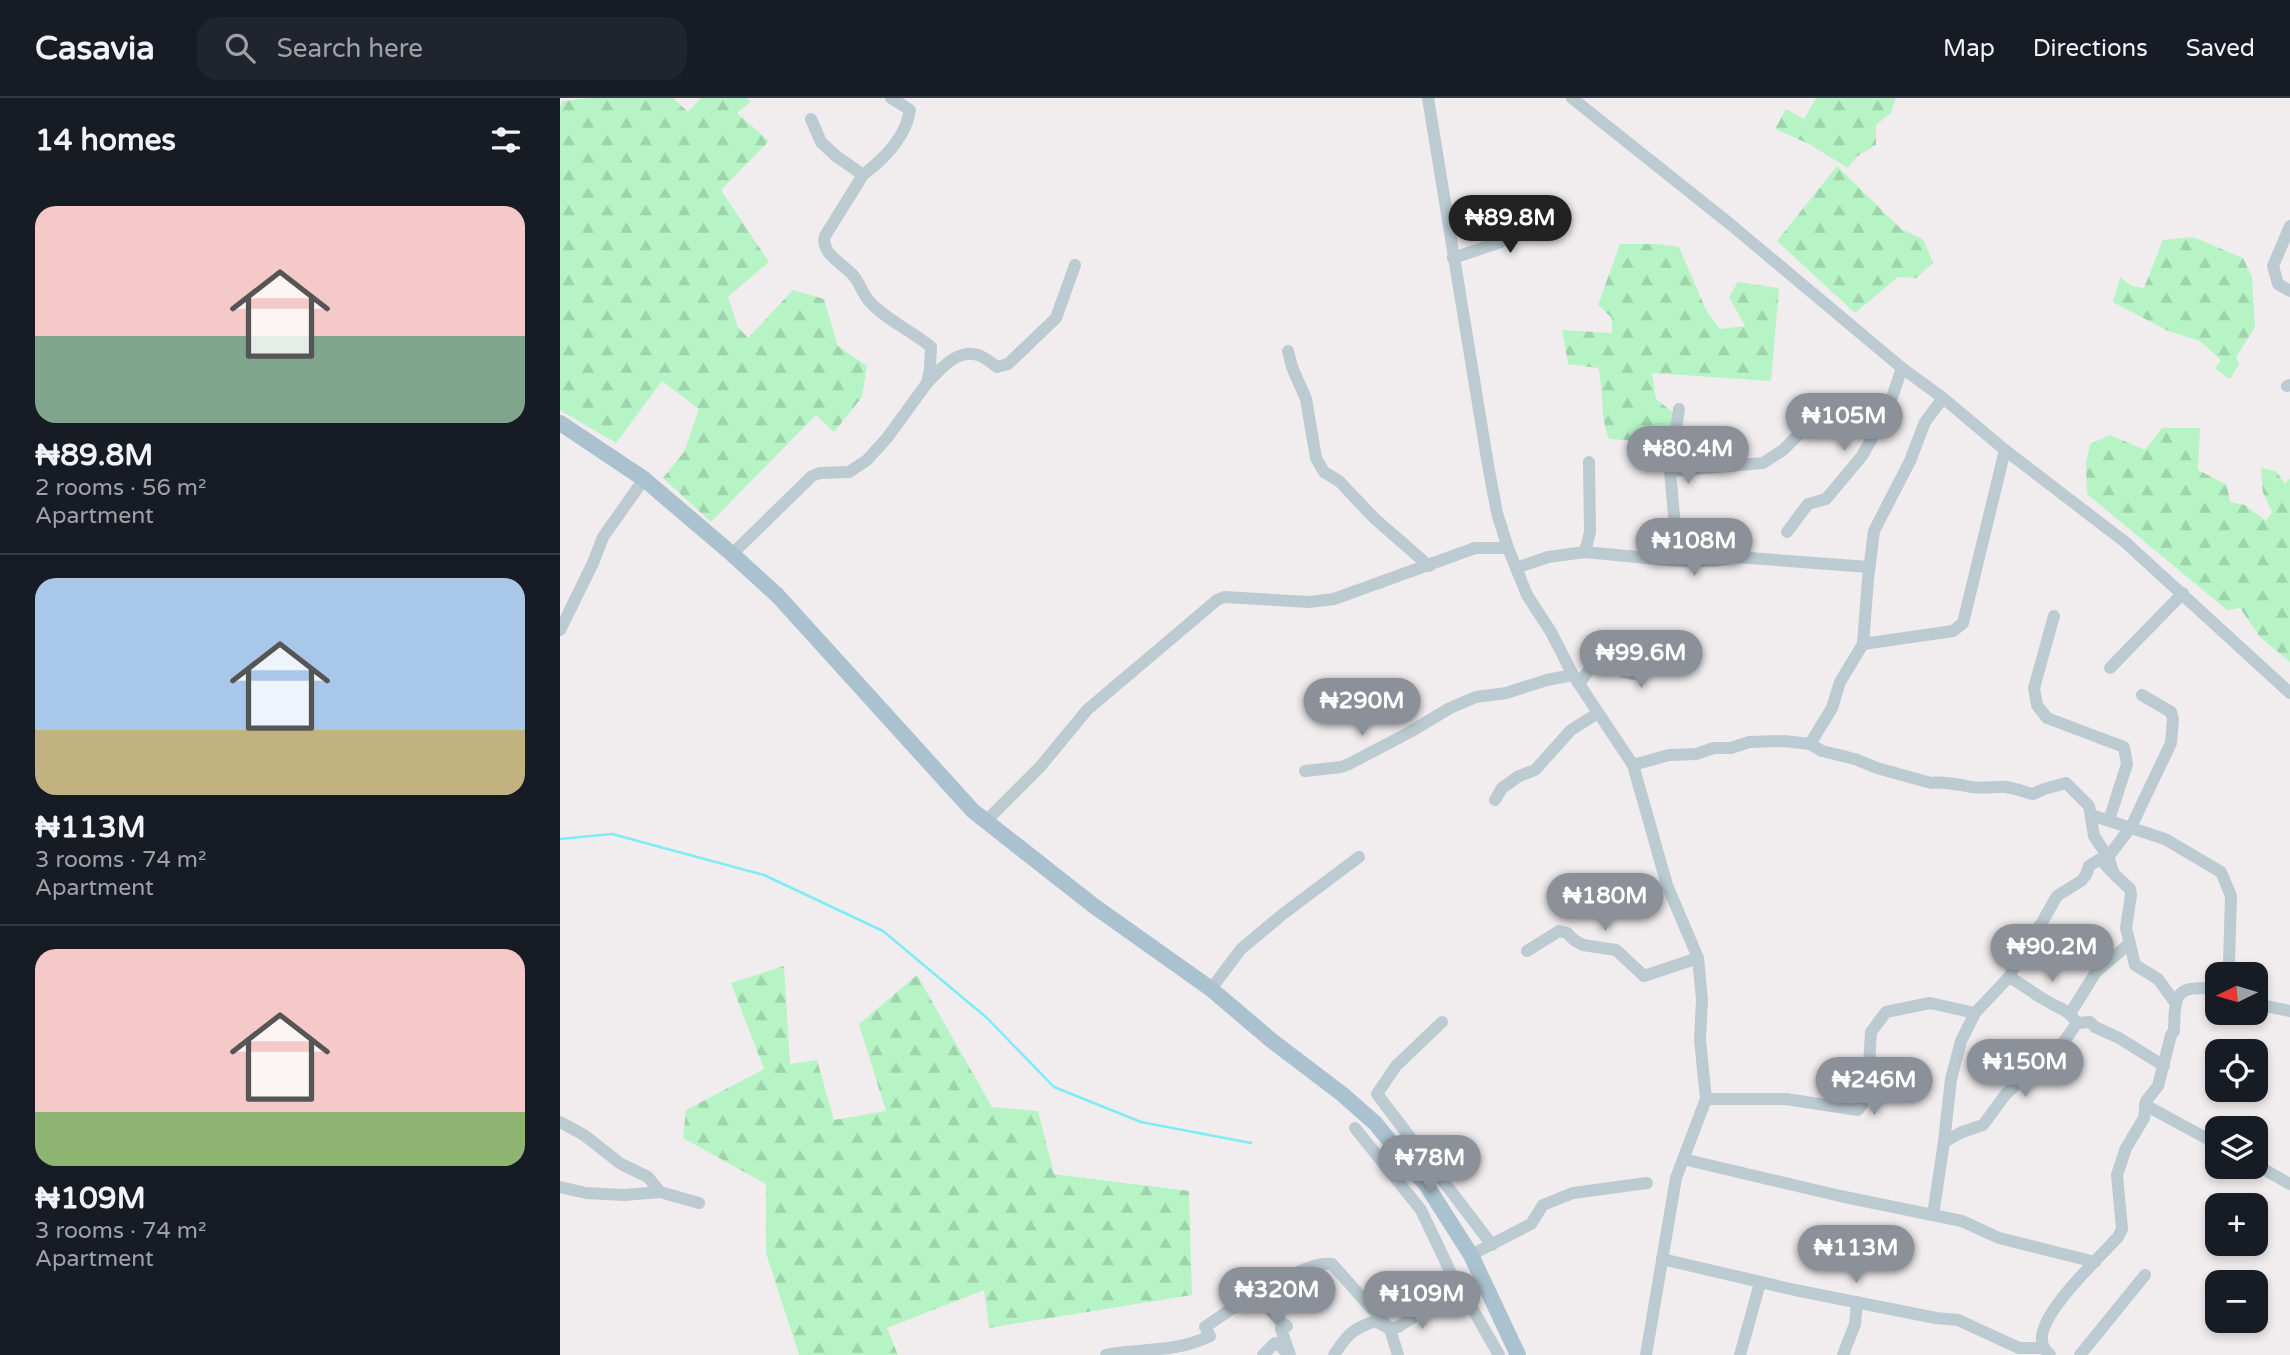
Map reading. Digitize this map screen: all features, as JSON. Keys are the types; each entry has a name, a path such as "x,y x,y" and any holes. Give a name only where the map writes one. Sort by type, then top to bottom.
{"main road":[{"path":"560,423 644,479 778,596 973,811 1094,906 1211,989 1375,1123 1427,1186 1471,1255 1518,1355"}],"street":[{"path":"891,98 911,110 906,127 881,161 863,175 823,243 826,250 855,276 869,300 931,347 927,383"},
{"path":"1428,98 1488,465 1497,513 1508,548 1527,595 1576,679 1633,765 1667,886 1698,957 1702,1000 1700,1040 1706,1099 1676,1178 1646,1355"},
{"path":"1572,98 1730,224 1902,368 2126,542 2290,693"},
{"path":"811,119 821,142 863,175"},
{"path":"1453,258 1501,242 1537,203"},
{"path":"2290,226 2273,266 2278,284 2290,291"},
{"path":"732,554 812,476 820,473 849,472 867,460 887,438 927,383 954,358 965,354 978,354 997,366 1008,364 1056,318 1075,265"},
{"path":"1288,351 1306,399 1316,458 1324,472 1339,481 1374,518 1429,566"},
{"path":"1787,532 1808,504 1826,499 1862,456 1888,409 1902,368"},
{"path":"1810,744 1832,708 1840,682 1863,644 1874,531 1910,461 1925,422 1943,398"},
{"path":"1678,561 1670,471 1679,409"},
{"path":"1670,471 1763,463 1783,450 1807,426"},
{"path":"1863,644 1953,631 1964,623 2005,450"},
{"path":"1586,552 1590,531 1589,462"},
{"path":"560,630 603,537 644,479"},
{"path":"987,820 1040,767 1087,710 1217,600 1224,597 1310,602 1334,599 1475,548 1508,548"},
{"path":"1516,568 1548,557 1586,552 1678,561 1714,561 1737,557 1869,567"},
{"path":"2110,668 2183,593"},
{"path":"2054,616 2034,688 2037,705 2047,718 2124,747 2127,764 2109,820"},
{"path":"1305,771 1349,764 1423,725 1440,712 1476,697 1506,693 1547,680 1576,679 1593,664 1602,662 1613,665 1626,674 1635,674 1643,666 1653,636"},
{"path":"2108,858 2131,827 2171,743 2171,712 2142,695"},
{"path":"1494,800 1502,788 1519,776 1535,770 1571,730 1598,713"},
{"path":"1633,765 1669,755 1696,754 1760,740 1810,744 1822,751 1931,783 1938,781 1947,785 2007,787 2034,794 2066,783 2086,801 2094,836 2108,858 2114,874"},
{"path":"2091,815 2165,839 2221,872 2231,896 2229,962"},
{"path":"1211,989 1241,949 1359,857"},
{"path":"1933,1215 1951,1079 1961,1041 1975,1013 2009,977 2030,937 2057,896 2081,881 2089,866 2100,859 2130,889 2126,928 2134,965 2158,979 2175,1002"},
{"path":"1527,951 1559,931 1567,933 1583,945 1616,950 1644,976 1698,957"},
{"path":"1944,1142 1983,1125 2006,1094 2020,1081 2047,1066 2096,972 2130,943"},
{"path":"2009,977 2030,988 2046,1001 2074,1017 2090,1022 2164,1066"},
{"path":"1662,1259 1760,1283 1958,1320 2019,1348 2047,1352 2042,1332 2056,1306 2118,1237 2122,1229 2117,1175 2126,1148 2144,1118 2145,1105 2158,1086 2174,1031 2175,1002 2183,992 2193,987 2205,988"},
{"path":"1706,1099 1786,1100 1858,1110 1867,1098 1871,1032 1886,1012 1930,1003 1975,1013"},
{"path":"2268,1006 2290,1011"},
{"path":"1442,1022 1396,1066 1377,1094 1492,1245"},
{"path":"2145,1105 2205,1138"},
{"path":"560,1122 583,1135 621,1164 648,1177 660,1192"},
{"path":"1355,1128 1421,1210 1459,1290 1464,1294 1499,1355"},
{"path":"1683,1159 1962,1221 1999,1238 2095,1262"},
{"path":"2268,1172 2290,1184"},
{"path":"1471,1255 1531,1224 1544,1205 1573,1193 1647,1183"},
{"path":"560,1187 586,1193 624,1195 660,1192 699,1203"},
{"path":"1106,1355 1121,1352 1187,1351 1210,1336 1205,1327 1246,1299 1260,1298 1303,1270 1320,1263 1332,1264 1390,1329 1398,1355"},
{"path":"2080,1355 2145,1275"},
{"path":"1740,1355 1760,1283"},
{"path":"1334,1355 1356,1327 1375,1321 1390,1329 1398,1327 1453,1291 1459,1290"},
{"path":"1260,1298 1287,1326 1280,1329 1289,1355"},
{"path":"1843,1355 1855,1324 1857,1302"},
{"path":"1263,1355 1275,1343 1289,1355"}],"green space":[{"path":"588,98 673,98 688,112 701,98 747,98 751,102 737,113 769,141 721,190 769,262 728,297 738,327 748,338 793,290 824,299 838,346 867,366 862,397 834,432 816,415 711,522 663,478 684,452 699,409 662,381 616,443 560,410 560,106 563,101"},
{"path":"1816,98 1896,98 1891,113 1876,125 1876,145 1856,157 1848,168 1809,144 1775,129 1786,109 1804,119"},
{"path":"1837,166 1901,229 1923,239 1933,263 1916,278 1898,277 1855,313 1777,241"},
{"path":"2193,237 2243,258 2252,277 2255,327 2236,357 2239,364 2230,379 2215,369 2221,360 2200,341 2168,331 2113,302 2120,277 2132,286 2144,288 2163,240"},
{"path":"1620,244 1679,247 1706,310 1720,329 1745,326 1729,297 1738,282 1779,288 1771,381 1652,373 1656,399 1675,414 1676,431 1658,442 1609,439 1604,421 1598,368 1568,364 1562,330 1612,333 1612,318 1598,305"},
{"path":"2162,428 2200,428 2198,470 2227,485 2230,502 2245,505 2266,521 2272,512 2263,493 2261,468 2276,471 2285,484 2290,478 2290,662 2260,637 2240,608 2227,610 2087,494 2086,464 2090,444 2110,435 2145,450"},
{"path":"784,966 790,1064 817,1060 834,1120 886,1111 859,1024 917,975 992,1107 1038,1111 1054,1174 1189,1191 1192,1295 989,1328 984,1290 887,1328 898,1355 799,1355 766,1253 766,1184 683,1138 686,1110 764,1069 731,983"}],"waterway":[{"path":"560,839 612,834 764,875 883,931 987,1018 1054,1087 1141,1122 1251,1143"}]}
